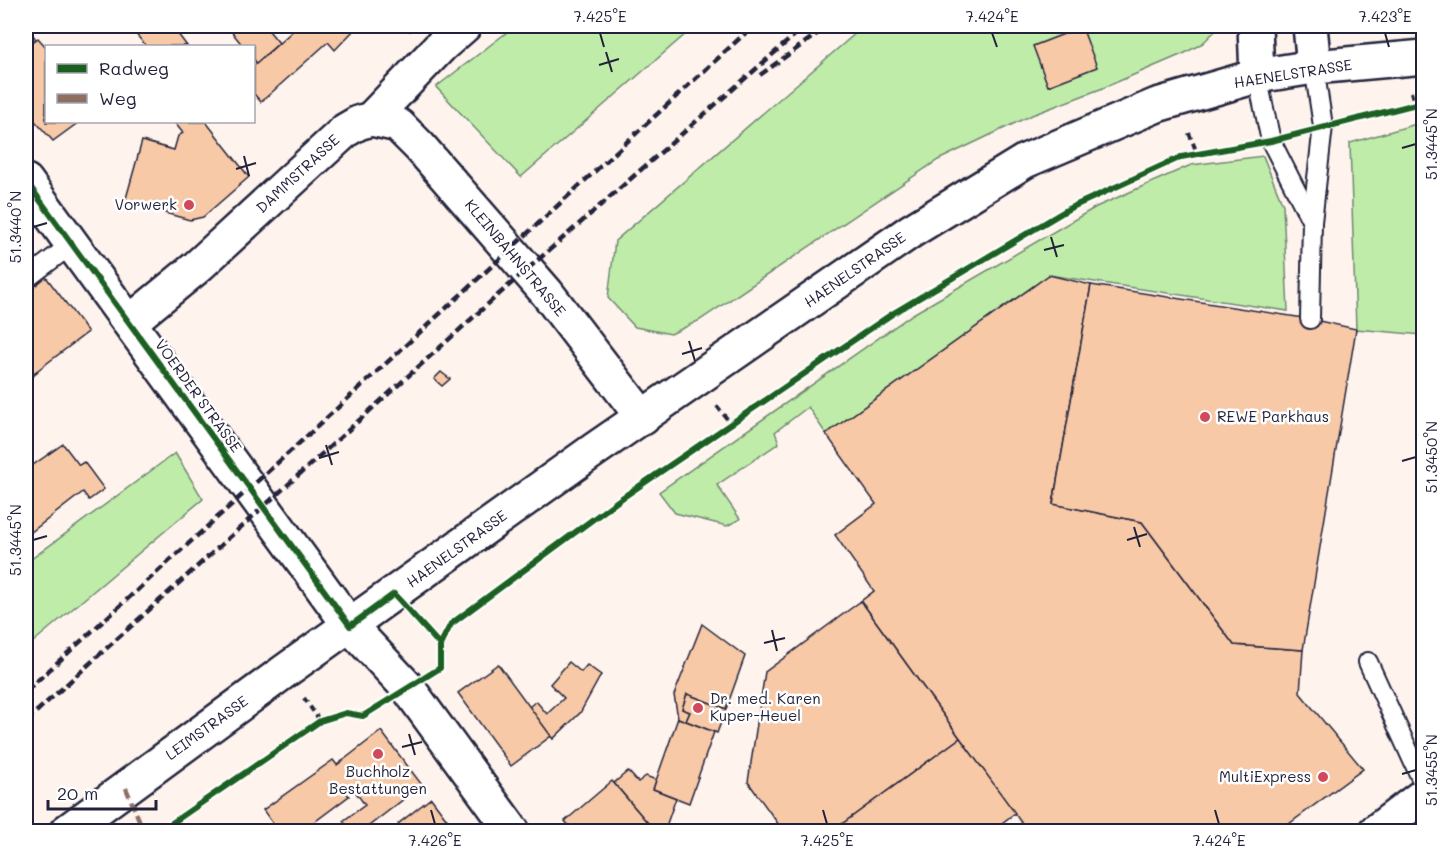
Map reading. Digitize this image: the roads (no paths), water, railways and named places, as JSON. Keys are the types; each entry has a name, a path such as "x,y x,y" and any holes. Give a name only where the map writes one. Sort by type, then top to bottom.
{"main road":[{"name":"DAMMSTRASSE","path":"130,322 197,267 346,130 371,119 441,46 464,26"},
{"path":"1255,26 1257,76"},
{"path":"1310,26 1314,67"},
{"name":"HAENELSTRASSE","path":"350,626 594,450 911,231 1025,161 1157,105 1257,76 1314,67 1424,57"},
{"name":"KLEINBAHNSTRASSE","path":"371,119 398,125 420,147 547,293 643,418"},
{"name":"VOERDER STRASSE","path":"26,181 350,626 408,688 513,831"},
{"name":"LEIMSTRASSE","path":"66,831 350,626"},
{"path":"1375,831 1424,795"}],"lane":[{"path":"1310,319 1312,222 1323,126 1314,67"},
{"path":"1257,76 1271,141 1312,222"},
{"path":"26,279 72,244"},
{"path":"1368,662 1424,785"}],"railway":[{"path":"26,691 753,26"},
{"path":"26,721 498,295 805,26"},
{"path":"760,75 828,26"}],"place":[{"name":"Vorwerk","path":"189,205"},
{"name":"REWE Parkhaus","path":"1205,417"},
{"name":"Dr. med. Karen Kuper-Heuel","path":"698,708"},
{"name":"Buchholz Bestattungen","path":"378,754"},
{"name":"MultiExpress","path":"1323,777"}]}
